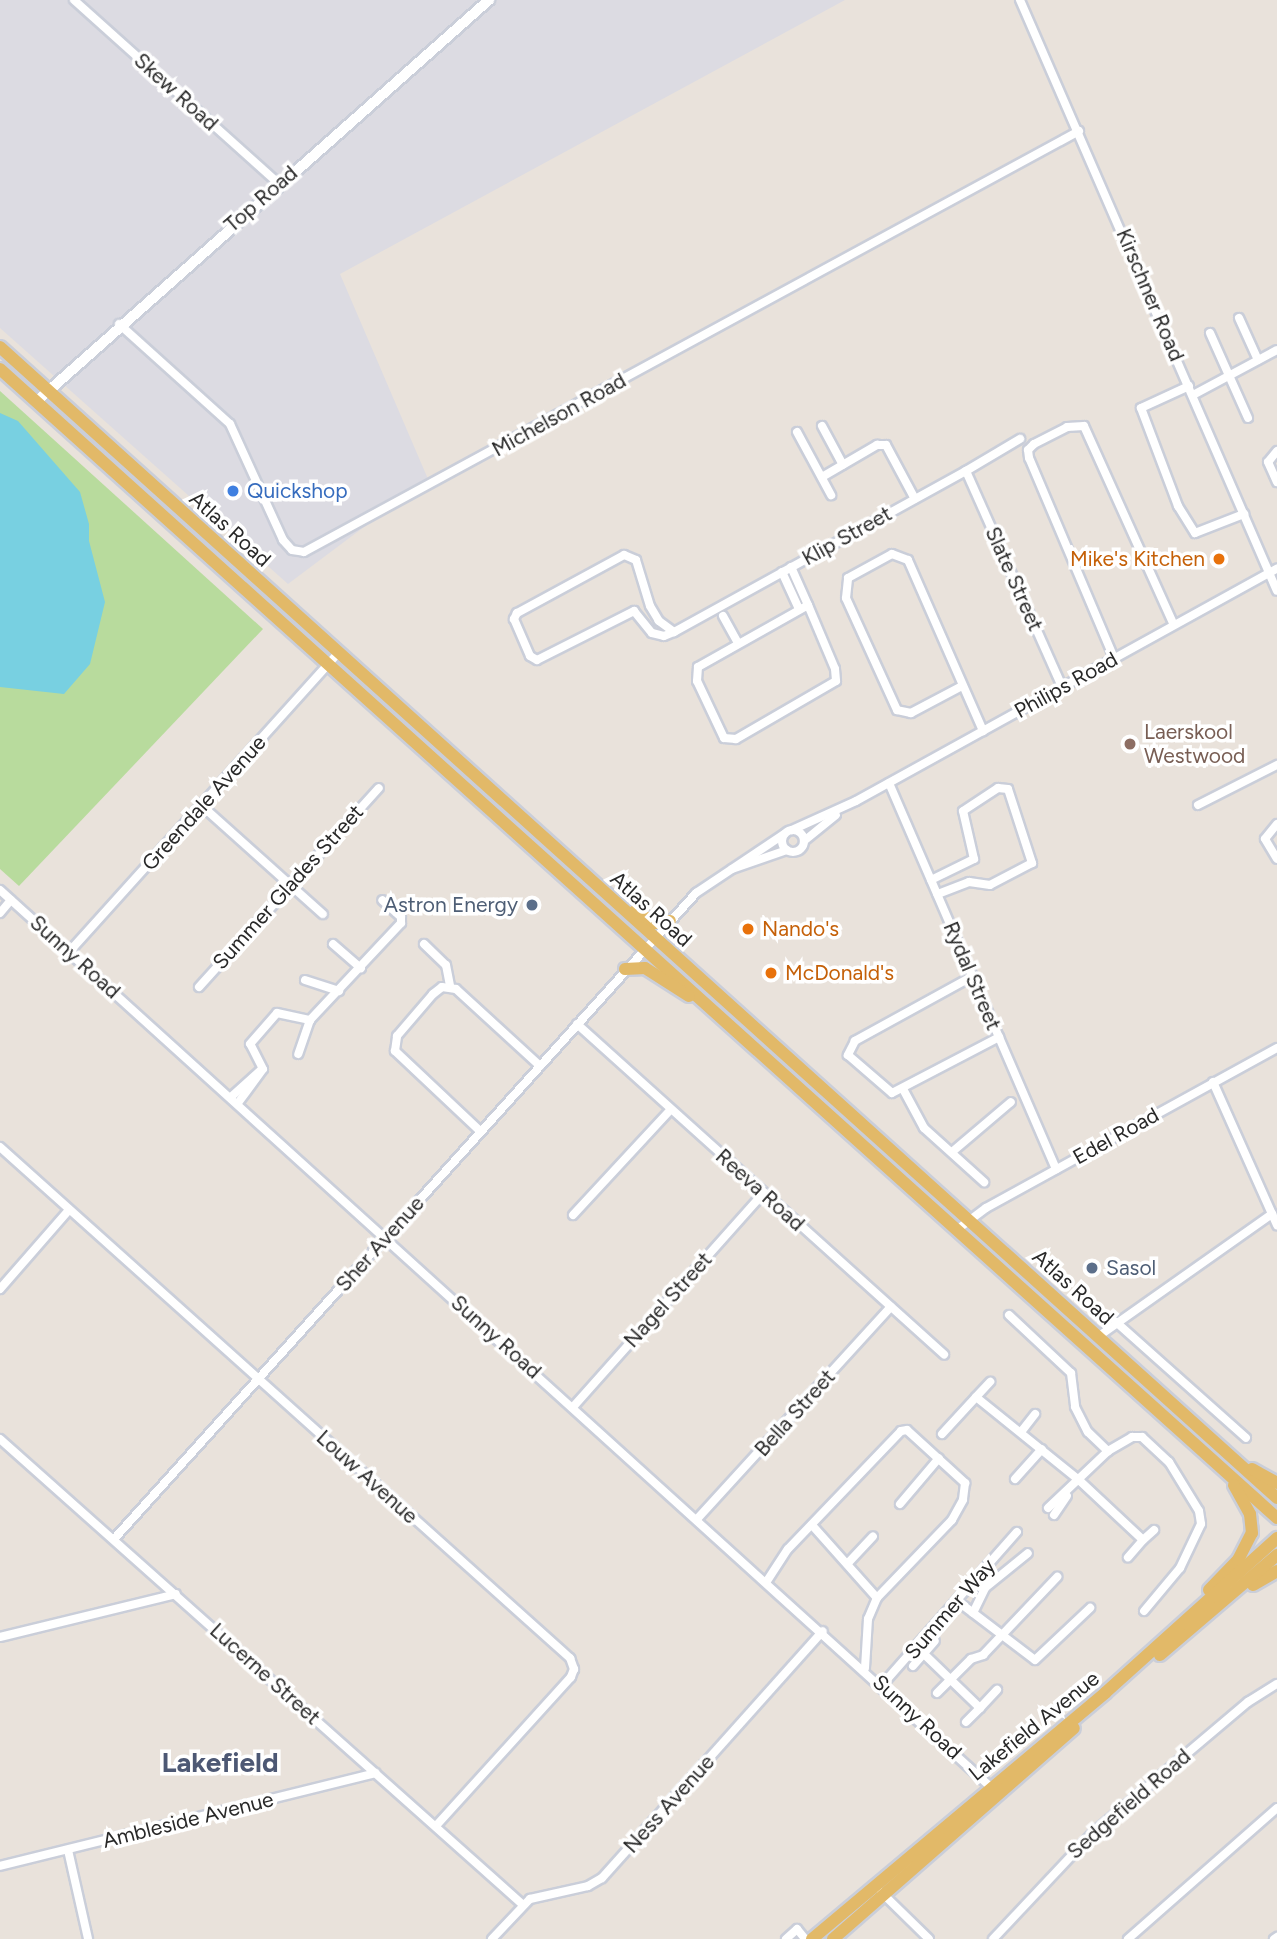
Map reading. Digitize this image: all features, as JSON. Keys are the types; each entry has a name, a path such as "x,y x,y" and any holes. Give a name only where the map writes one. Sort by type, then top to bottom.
{"main road":[{"name":"Atlas Road","path":"0,347 1277,1498"},
{"name":"Atlas Road","path":"0,369 1277,1518"},
{"path":"602,890 650,921 670,921"},
{"path":"625,969 645,968 719,1014"},
{"path":"1230,1456 1277,1483"},
{"path":"1157,1648 1238,1560 1250,1541 1250,1514 1217,1463"},
{"name":"Lakefield Avenue","path":"811,1939 879,1890 1157,1648 1277,1538"},
{"name":"Lakefield Avenue","path":"994,1790 1174,1644 1277,1556"},
{"path":"1174,1644 1277,1572"},
{"name":"Lakefield Avenue","path":"833,1939 879,1890"}],"street":[{"name":"Skew Road","path":"74,0 279,184"},
{"name":"Top Road","path":"36,402 119,324 489,0"},
{"name":"Kirschner Road","path":"1020,0 1244,514 1273,571 1277,591"},
{"name":"Michelson Road","path":"119,324 230,424 283,540 292,550 304,552 1079,131"},
{"path":"1239,318 1258,360"},
{"path":"1210,333 1248,418"},
{"path":"1193,395 1277,350"},
{"path":"1189,386 1141,408 1178,506 1195,533 1244,514"},
{"path":"822,426 843,465"},
{"path":"1115,658 1029,458 1028,450 1034,444 1067,427 1084,426 1174,625"},
{"path":"797,432 831,495"},
{"name":"Klip Street","path":"674,632 1020,439"},
{"path":"822,477 886,445 915,499"},
{"path":"1277,451 1268,462 1277,482"},
{"name":"Slate Street","path":"966,471 1062,687"},
{"path":"962,686 911,713 897,710 846,598 848,578 892,554 905,556 983,731"},
{"path":"624,555 636,560 650,606 659,621 674,632 655,635 638,614 630,612 537,660 530,656 514,619 529,607 624,555"},
{"path":"791,567 804,607"},
{"name":"Philips Road","path":"645,948 706,883 788,832 856,801 1273,571"},
{"path":"782,572 804,607 835,669 835,684 730,740 724,738 706,704 696,673 701,664 804,607"},
{"path":"723,616 738,643"},
{"name":"Greendale Avenue","path":"69,952 338,653"},
{"path":"1198,805 1277,765"},
{"name":"Rydal Street","path":"889,783 1056,1169"},
{"name":"Summer Glades Street","path":"199,987 379,788"},
{"path":"931,880 974,859 962,811 998,788 1008,789 1032,863 990,885 969,882 937,894"},
{"name":"Philips Road","path":"729,869 787,850 799,850 804,841 856,801"},
{"path":"202,806 323,914"},
{"path":"1277,824 1265,839 1277,859"},
{"path":"787,850 788,832 802,834 804,841"},
{"name":"Sunny Road","path":"0,890 865,1668 994,1790"},
{"path":"0,913 11,900"},
{"path":"299,1054 310,1020 361,968 402,920 382,900"},
{"path":"332,944 361,968"},
{"path":"424,944 446,965 450,986 540,1066"},
{"name":"Sher Avenue","path":"114,1539 645,948"},
{"path":"973,976 850,1045 848,1055 853,1063 888,1092 904,1089 999,1037"},
{"path":"305,981 338,991"},
{"path":"450,986 433,994 397,1036 394,1048 480,1131"},
{"path":"235,1100 263,1069 250,1044 275,1014 310,1020"},
{"name":"Reeva Road","path":"576,1024 944,1355"},
{"name":"Edel Road","path":"958,1229 1056,1169 1277,1048"},
{"path":"1213,1082 1277,1225"},
{"path":"904,1089 924,1128 984,1182"},
{"path":"951,1152 1011,1102"},
{"path":"573,1215 671,1109"},
{"name":"Louw Avenue","path":"0,1147 572,1663 571,1677 436,1826"},
{"name":"Nagel Street","path":"573,1407 764,1193"},
{"path":"0,1289 69,1210"},
{"path":"1099,1336 1272,1214"},
{"name":"Bella Street","path":"698,1518 891,1307"},
{"path":"1009,1315 1071,1373 1074,1406 1088,1432 1108,1451"},
{"path":"1116,1322 1246,1438"},
{"path":"942,1434 990,1382"},
{"path":"976,1397 1080,1481 1143,1540"},
{"path":"1021,1432 1035,1414"},
{"path":"768,1581 812,1525 901,1430 939,1458 965,1483 963,1500 952,1520 877,1598 869,1619 865,1668"},
{"path":"1051,1512 1108,1451 1142,1437 1182,1478 1199,1511 1201,1524 1195,1544 1144,1611"},
{"name":"Lucerne Street","path":"4,1441 522,1904"},
{"path":"1015,1479 1042,1449"},
{"path":"900,1504 939,1458"},
{"path":"812,1525 849,1562 877,1598"},
{"path":"1128,1557 1154,1530"},
{"name":"Summer Way","path":"883,1685 1017,1532"},
{"path":"849,1562 873,1536"},
{"path":"973,1613 985,1588 1028,1553"},
{"path":"937,1693 1002,1636 1057,1577"},
{"path":"0,1637 176,1594"},
{"path":"964,1606 1031,1659 1038,1659 1090,1608"},
{"name":"Ness Avenue","path":"522,1904 603,1878 823,1631"},
{"path":"913,1666 935,1641"},
{"path":"924,1654 981,1707"},
{"name":"Sedgefield Road","path":"993,1939 1094,1832 1248,1702 1277,1684"},
{"path":"966,1722 997,1690"},
{"name":"Ambleside Avenue","path":"0,1866 376,1773"},
{"path":"1128,1939 1277,1808"},
{"path":"68,1850 88,1939"},
{"path":"879,1890 929,1939"},
{"path":"492,1939 522,1904"},
{"path":"786,1939 797,1930 805,1939"}],"shaded area":[{"path":"0,0 845,0 340,274 428,479 288,584 0,328"}],"green space":[{"path":"0,391 263,629 19,886 0,869"}],"water":[{"path":"0,413 18,421 80,492 89,524 89,541 105,602 90,664 64,694 0,687"}],"place":[{"name":"Quickshop","path":"233,491"},
{"name":"Mike's Kitchen","path":"1219,559"},
{"name":"Laerskool Westwood","path":"1130,744"},
{"name":"Astron Energy","path":"532,905"},
{"name":"Nando's","path":"748,929"},
{"name":"McDonald's","path":"771,973"},
{"name":"Sasol","path":"1092,1268"}],"district":[{"name":"Lakefield","path":"220,1762"}]}
